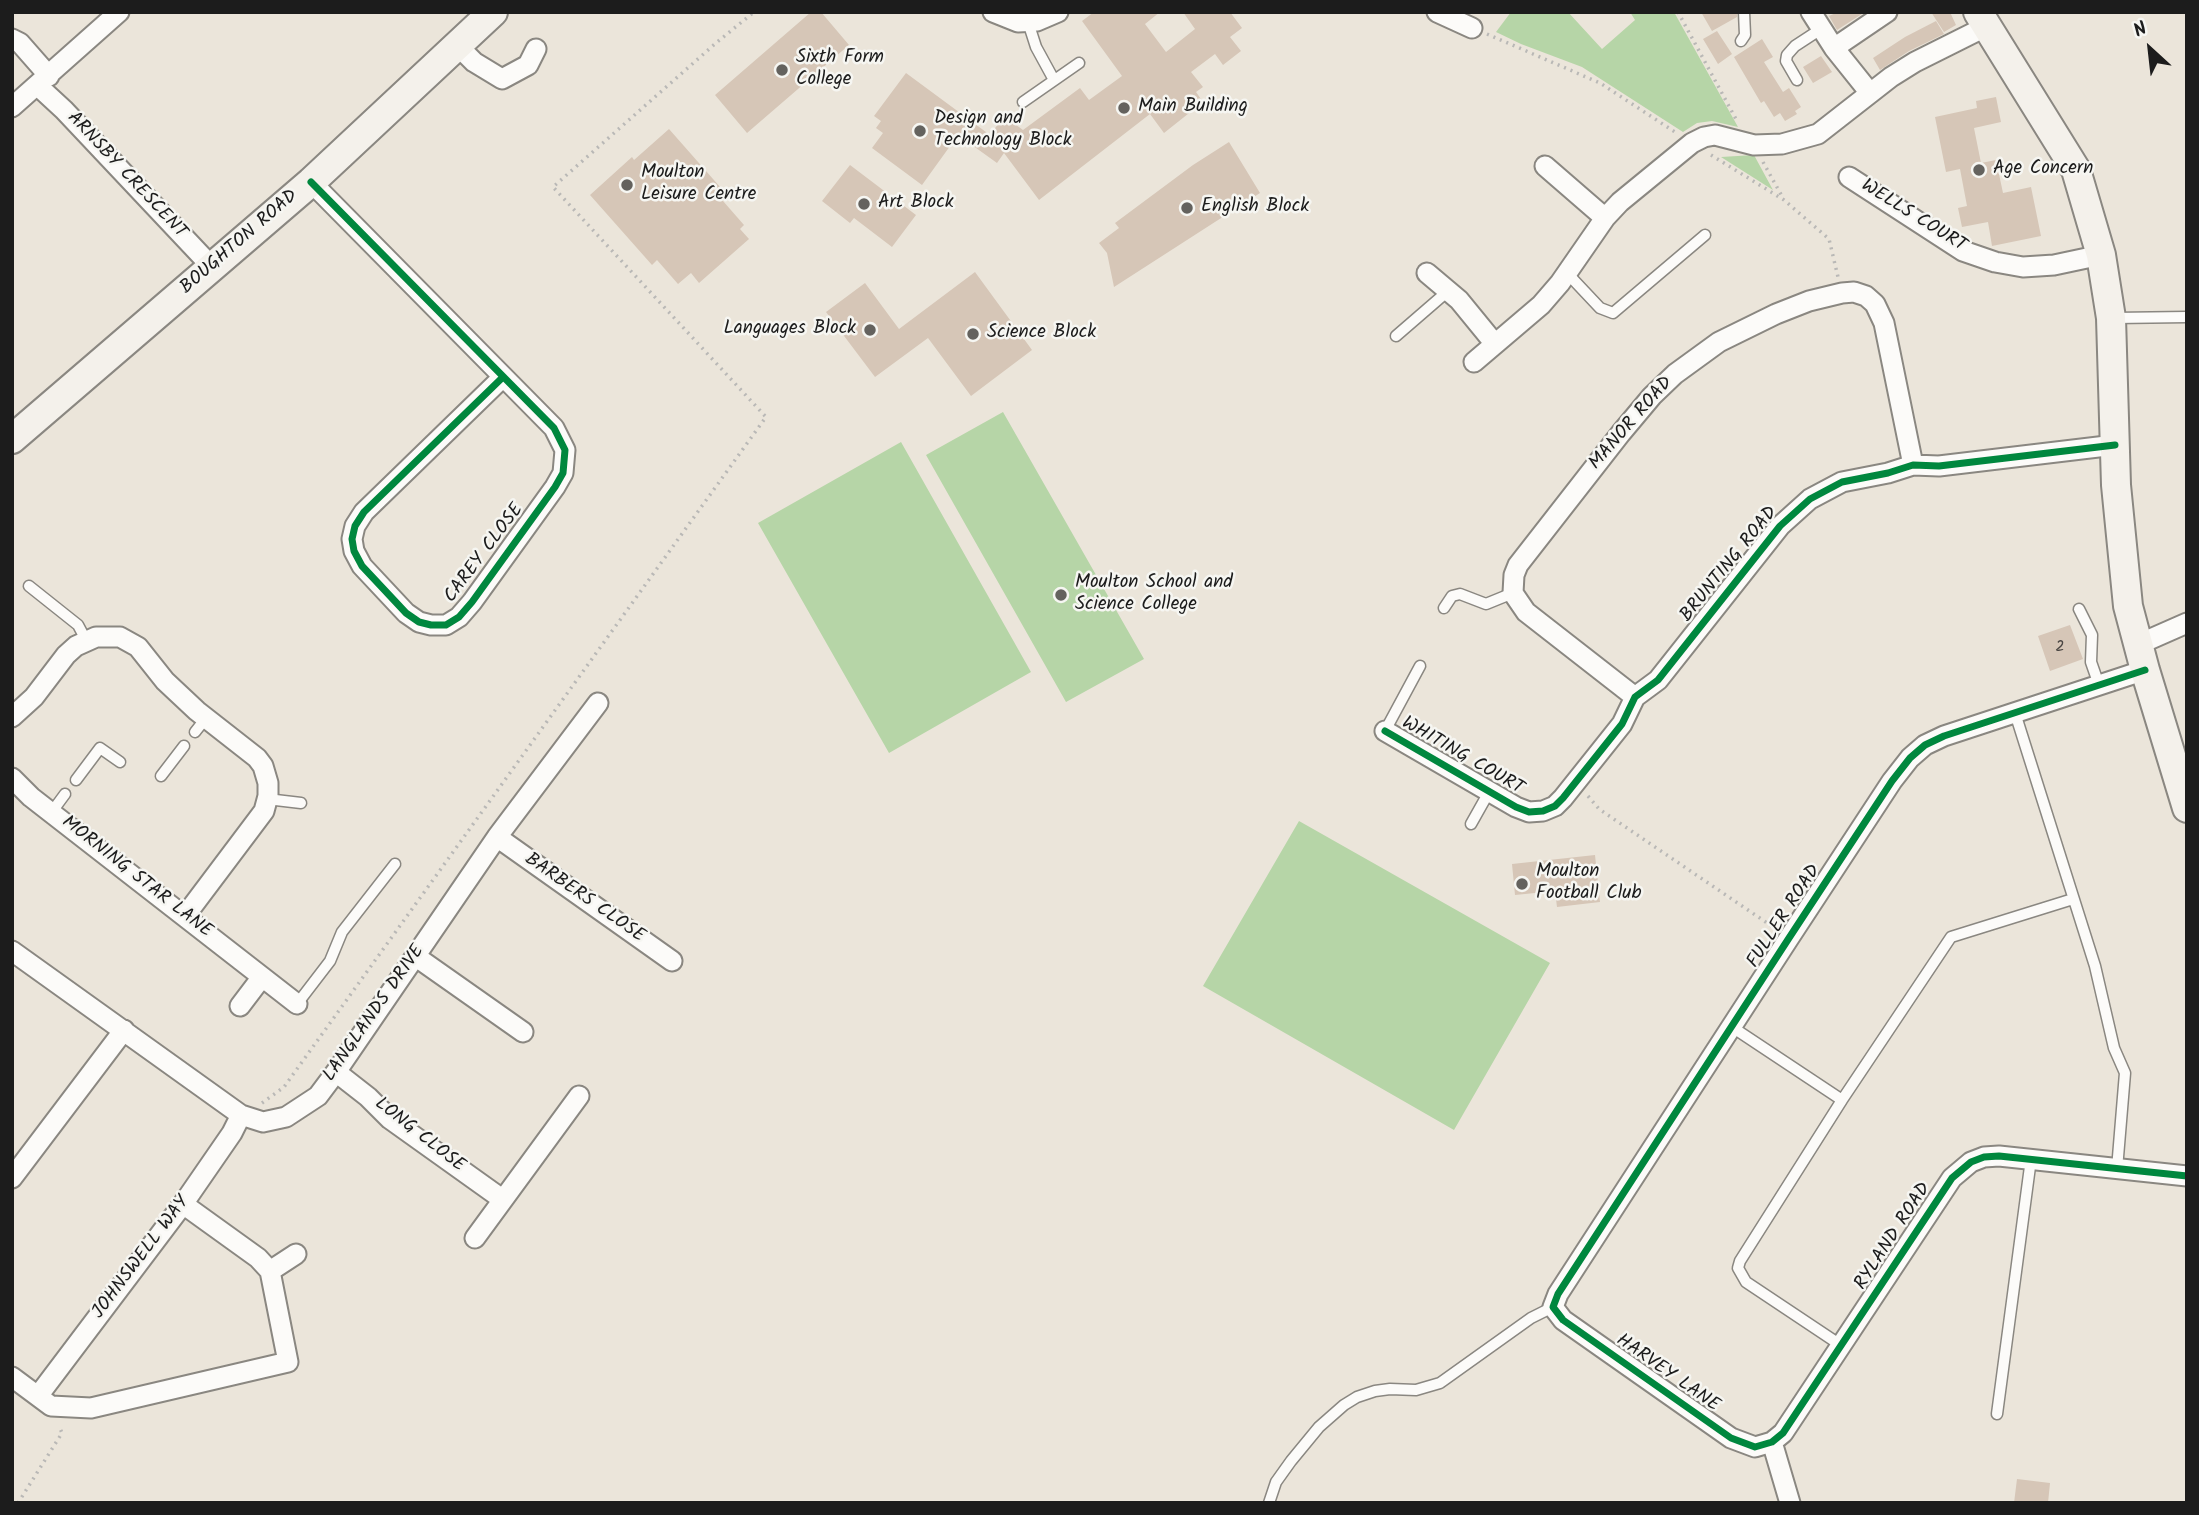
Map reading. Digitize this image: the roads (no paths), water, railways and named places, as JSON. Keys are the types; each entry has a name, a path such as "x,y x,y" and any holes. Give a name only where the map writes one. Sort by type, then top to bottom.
{"street":[{"path":"12,107 119,12"},
{"name":"BOUGHTON ROAD","path":"12,439 311,182 493,12"},
{"path":"993,12 1007,19 1028,22 1058,12"},
{"path":"1437,12 1472,28"},
{"path":"1834,48 1887,12"},
{"path":"1474,362 1541,305 1605,218 1692,143 1715,135 1754,145 1800,141 1818,134 1870,93 1983,19 2076,170 2101,255 2110,318 2121,548 2128,606 2141,658 2187,808"},
{"path":"1816,21 1870,93"},
{"name":"ARNSBY CRESCENT","path":"12,38 20,43 64,110 212,267"},
{"path":"458,46 474,62 502,79 528,65 536,48"},
{"path":"1545,166 1605,218"},
{"name":"WELLS COURT","path":"1849,177 1963,251 1995,261 2023,267 2043,266 2101,255"},
{"name":"CAREY CLOSE","path":"311,182 554,428 565,450 563,473 459,617 446,625 419,622 406,613 362,566 354,551 352,539 355,526 364,512 503,377"},
{"path":"1427,273 1449,290 1495,344"},
{"name":"MANOR ROAD","path":"1513,593 1514,575 1518,565 1652,396 1675,374 1718,342 1798,305 1854,292 1866,296 1875,304 1881,313 1913,466"},
{"name":"BRUNTING ROAD","path":"1636,697 1658,680 1780,526 1810,499 1842,482 1888,474 1913,466 1939,466 2115,445"},
{"path":"1513,593 1526,612 1636,697"},
{"name":"FULLER ROAD","path":"1553,1307 1558,1294 1789,938 1892,780 1910,758 1924,745 1944,736 2099,685 2141,658 2187,623"},
{"path":"12,717 34,697 66,655 86,640 109,635 130,641 138,647 201,725 260,762 267,777 268,799 260,818 185,916"},
{"name":"WHITING COURT","path":"1385,731 1516,807 1529,812 1543,811 1555,806 1576,782 1622,724 1636,697"},
{"name":"LANGLANDS DRIVE","path":"12,951 241,1115 263,1122 286,1117 318,1096 497,837 598,703"},
{"name":"MORNING STAR LANE","path":"12,778 21,789 51,813 298,1004"},
{"name":"BARBERS CLOSE","path":"497,837 672,961"},
{"path":"415,956 523,1032"},
{"path":"240,1006 262,977"},
{"path":"12,1178 124,1030"},
{"name":"LONG CLOSE","path":"336,1072 368,1097 390,1119 502,1199"},
{"path":"475,1238 579,1096"},
{"name":"JOHNSWELL WAY","path":"38,1396 183,1204 232,1133 241,1115"},
{"name":"RYLAND ROAD","path":"1772,1442 1783,1433 1952,1178 1971,1162 1984,1157 1999,1156 2187,1176"},
{"path":"12,1377 51,1406 91,1408 288,1362 270,1272 258,1258 183,1204"},
{"path":"270,1272 296,1254"},
{"name":"HARVEY LANE","path":"1553,1307 1563,1320 1731,1438 1755,1447 1772,1442"},
{"path":"1772,1442 1790,1503"}],"lane":[{"path":"1741,41 1745,35 1744,12"},
{"path":"1797,80 1786,61 1787,55 1816,21"},
{"path":"1028,22 1036,47 1055,80"},
{"path":"1023,102 1079,63"},
{"path":"1567,273 1600,309 1613,313 1705,235"},
{"path":"1396,336 1449,290"},
{"path":"2110,318 2187,317"},
{"path":"29,586 78,625 86,640"},
{"path":"1444,608 1452,596 1460,594 1486,604 1513,593"},
{"path":"2079,609 2091,635 2091,662 2099,685"},
{"path":"1385,731 1420,666"},
{"path":"2015,713 2095,966 2114,1048 2125,1073 2116,1169"},
{"path":"161,776 184,746"},
{"path":"76,780 100,748 120,762"},
{"path":"1471,824 1489,792"},
{"path":"51,813 65,794"},
{"path":"268,799 301,803"},
{"path":"298,1004 330,961 342,932 395,864"},
{"path":"1842,1346 1746,1282 1738,1269 1745,1251 1951,937 2073,899"},
{"path":"1732,1027 1842,1100"},
{"path":"1997,1414 2031,1159"},
{"path":"1269,1503 1276,1482 1291,1461 1319,1427 1343,1405 1375,1391 1416,1390 1440,1383 1531,1318 1553,1307"}],"place":[{"name":"Sixth Form College","path":"782,70"},
{"name":"Main Building","path":"1124,108"},
{"name":"Design and Technology Block","path":"920,131"},
{"name":"Age Concern","path":"1979,170"},
{"name":"Moulton Leisure Centre","path":"627,185"},
{"name":"Art Block","path":"864,204"},
{"name":"English Block","path":"1187,208"},
{"name":"Languages Block","path":"870,330"},
{"name":"Science Block","path":"973,334"},
{"name":"Moulton School and Science College","path":"1061,595"},
{"name":"Moulton Football Club","path":"1522,884"}]}
